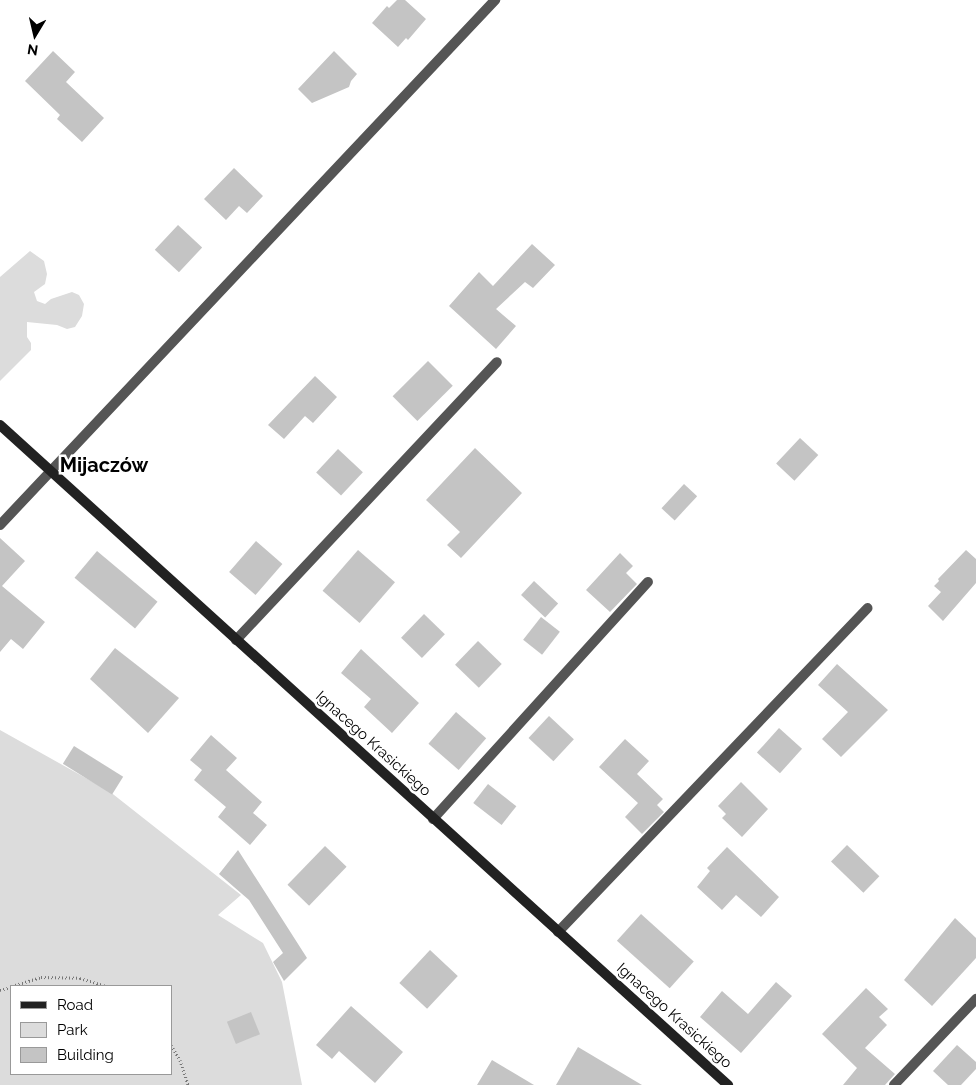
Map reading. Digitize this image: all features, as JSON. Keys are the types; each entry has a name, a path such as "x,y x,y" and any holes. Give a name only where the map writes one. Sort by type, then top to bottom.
{"street":[{"name":"Ignacego Krasickiego","path":"0,425 728,1085"}],"lane":[{"path":"0,525 494,0"},
{"path":"236,640 497,362"},
{"path":"433,819 648,582"},
{"path":"558,932 868,608"},
{"path":"894,1085 976,999"}],"path":[{"path":"15,985 41,977 80,978 104,985"},
{"path":"172,1047 180,1060 188,1085"}],"green space":[{"path":"30,251 44,261 47,274 45,284 34,292 37,301 45,304 51,299 72,292 79,295 84,304 82,316 75,327 67,329 57,325 27,322 27,337 31,343 31,350 0,381 0,277"},
{"path":"0,730 109,791 241,895 218,915 263,943 282,982 302,1085 0,1085"}],"building":[{"path":"397,0 405,0 426,19 408,40 406,38 398,47 372,23 387,6 389,8"},
{"path":"53,51 75,72 66,82 104,118 82,142 57,119 60,115 25,81"},
{"path":"334,51 357,74 349,87 312,103 298,89"},
{"path":"234,168 263,196 247,213 239,206 226,220 204,199"},
{"path":"178,225 202,248 179,272 155,250"},
{"path":"532,244 555,265 533,288 525,282 496,309 516,326 496,349 449,306 479,272 493,286"},
{"path":"428,361 453,386 417,421 393,396"},
{"path":"315,376 337,397 313,423 305,416 284,439 268,425"},
{"path":"800,438 818,455 794,481 776,464"},
{"path":"475,448 522,493 461,558 447,545 460,532 426,500"},
{"path":"338,449 363,472 341,496 316,472"},
{"path":"684,484 697,496 675,520 661,508"},
{"path":"0,538 25,561 2,586 45,622 23,649 11,639 0,652"},
{"path":"256,541 282,564 256,595 229,572"},
{"path":"358,550 395,582 360,623 323,591"},
{"path":"966,550 976,559 976,583 943,621 928,606 941,592 934,586 939,581 938,579"},
{"path":"97,551 158,602 135,629 75,578"},
{"path":"620,553 633,566 626,573 637,584 610,612 586,590"},
{"path":"534,581 558,604 545,617 521,595"},
{"path":"424,614 445,634 422,658 401,638"},
{"path":"541,617 560,632 542,655 523,640"},
{"path":"478,641 502,664 479,688 455,665"},
{"path":"115,648 179,698 148,733 90,679"},
{"path":"361,649 419,703 392,733 364,707 371,699 341,673"},
{"path":"837,664 888,710 841,757 822,739 848,712 818,685"},
{"path":"456,712 486,738 459,770 428,744"},
{"path":"549,716 574,739 553,761 529,738"},
{"path":"779,728 802,749 780,773 757,753"},
{"path":"211,735 237,758 226,770 262,802 253,813 267,825 250,845 218,817 226,807 194,780 202,770 190,760"},
{"path":"625,739 649,761 637,774 663,799 657,805 664,812 642,834 625,817 638,803 599,767"},
{"path":"74,746 123,777 112,795 63,764"},
{"path":"741,782 768,809 742,837 722,818 726,814 718,806"},
{"path":"488,784 516,806 502,825 473,803"},
{"path":"847,845 879,876 863,893 831,862"},
{"path":"325,846 347,867 309,906 287,885"},
{"path":"727,847 779,897 761,917 736,895 722,910 697,887 710,871 707,868"},
{"path":"238,850 307,958 284,981 273,962 283,953 249,900 219,874"},
{"path":"641,914 694,962 670,988 617,941"},
{"path":"955,918 976,938 976,958 932,1006 904,980"},
{"path":"430,950 458,976 427,1009 399,983"},
{"path":"776,982 792,996 741,1053 700,1017 722,991 748,1014"},
{"path":"866,988 888,1009 879,1017 887,1025 865,1048 895,1074 885,1085 843,1085 857,1068 822,1034"},
{"path":"351,1006 403,1052 375,1083 339,1051 332,1059 316,1045"},
{"path":"251,1012 260,1034 236,1044 227,1022"},
{"path":"957,1045 976,1062 976,1069 961,1085 948,1085 933,1071"},
{"path":"578,1047 642,1085 556,1085"},
{"path":"492,1060 534,1085 477,1085"}],"district":[{"name":"Mijaczów","path":"104,465"}]}
